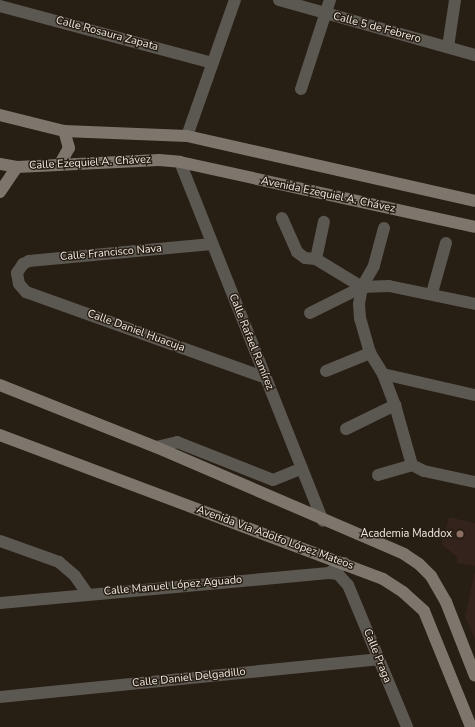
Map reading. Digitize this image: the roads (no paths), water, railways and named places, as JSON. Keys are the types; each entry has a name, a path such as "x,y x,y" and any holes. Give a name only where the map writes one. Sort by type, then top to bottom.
{"main road":[{"path":"0,115 64,131 187,136 475,200"},
{"path":"60,164 69,148 64,131"},
{"name":"Calle Ezequiel A. Chávez","path":"0,164 17,167 159,160 180,162"},
{"name":"Avenida Ezequiel A. Chávez","path":"180,162 475,227"},
{"path":"0,192 17,167"},
{"path":"0,384 156,447 323,521 404,554 419,564 431,576 446,602 475,676"},
{"name":"Avenida Via Adolfo López Mateos","path":"0,435 384,579 403,592 424,611 471,727"}],"street":[{"path":"187,136 235,0"},
{"name":"Calle 5 de Febrero","path":"279,0 475,55"},
{"path":"301,90 330,0"},
{"path":"448,47 455,0"},
{"name":"Calle Rosaura Zapata","path":"0,6 213,63"},
{"name":"Calle Rafael Ramírez","path":"180,162 323,521"},
{"path":"282,218 297,252 305,258 316,259 362,287"},
{"path":"316,259 324,222"},
{"path":"384,228 374,266 362,287 360,318 370,353 383,374 395,405 412,465"},
{"path":"432,293 446,243"},
{"name":"Calle Francisco Nava","path":"17,273 23,264 30,260 212,244"},
{"name":"Calle Daniel Huacuja","path":"17,273 18,284 26,292 266,378"},
{"path":"310,313 340,300 362,287 389,286 432,293 475,304"},
{"path":"326,371 370,353"},
{"path":"383,374 475,394"},
{"path":"346,428 395,405"},
{"path":"156,447 177,442 273,480 302,468"},
{"path":"378,475 412,465 424,471 475,482"},
{"path":"0,541 59,562 76,576 87,593"},
{"path":"348,565 348,584"},
{"name":"Calle Manuel López Aguado","path":"0,603 87,593 329,573 348,565"},
{"path":"329,573 338,574 348,584"},
{"name":"Calle Praga","path":"348,584 407,727"},
{"name":"Calle Daniel Delgadillo","path":"0,698 378,659"}],"place":[{"name":"Academia Maddox","path":"460,534"}]}
